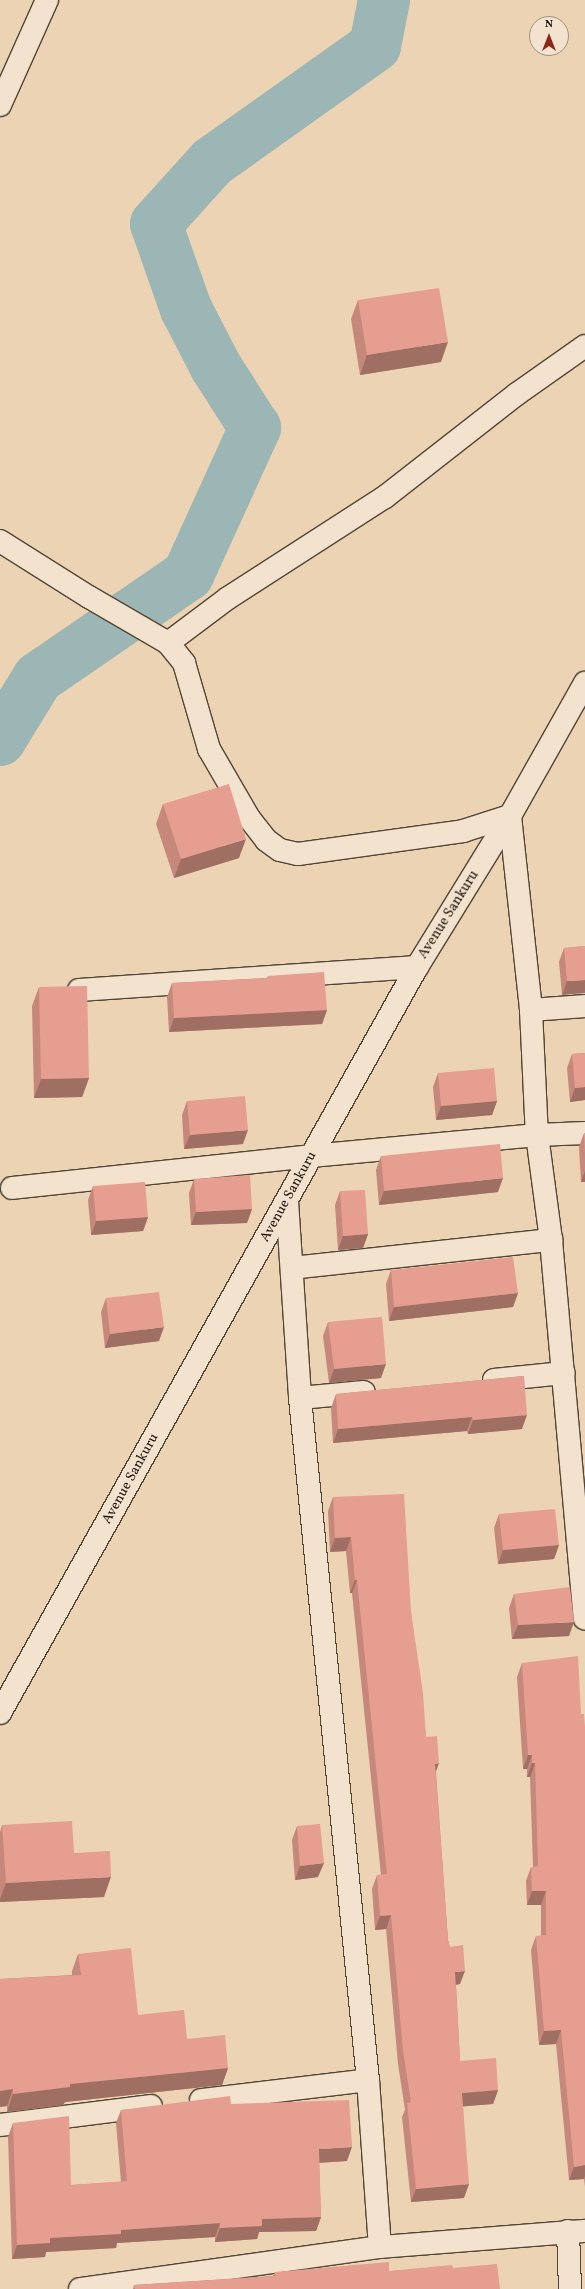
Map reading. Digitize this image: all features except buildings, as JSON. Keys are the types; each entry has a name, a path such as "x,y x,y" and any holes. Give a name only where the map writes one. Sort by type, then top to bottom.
{"street":[{"path":"0,105 7,68 46,0"},
{"path":"168,643 228,598 385,497 518,394 585,346"},
{"path":"0,541 89,598 168,643 184,663 209,749 230,787 266,840 280,850 298,854 463,831 510,816 531,1010 537,1135 551,1240 585,1618"},
{"name":"Avenue Sankuru","path":"0,1714 288,1201 311,1156 417,967 510,816 585,684"},
{"path":"79,990 417,967"},
{"path":"531,1010 585,1006"},
{"path":"12,1188 311,1156 537,1135 585,1133"},
{"path":"288,1201 300,1398 368,2080 380,2247"},
{"path":"292,1268 551,1240"},
{"path":"471,1382 564,1374"},
{"path":"300,1398 385,1390"},
{"path":"0,2125 368,2080"},
{"path":"80,2289 380,2247 577,2231 570,2289"}],"waterway":[{"path":"0,740 38,678 188,575 255,428 216,367 186,309 156,224 212,162 375,46 384,0"}]}
